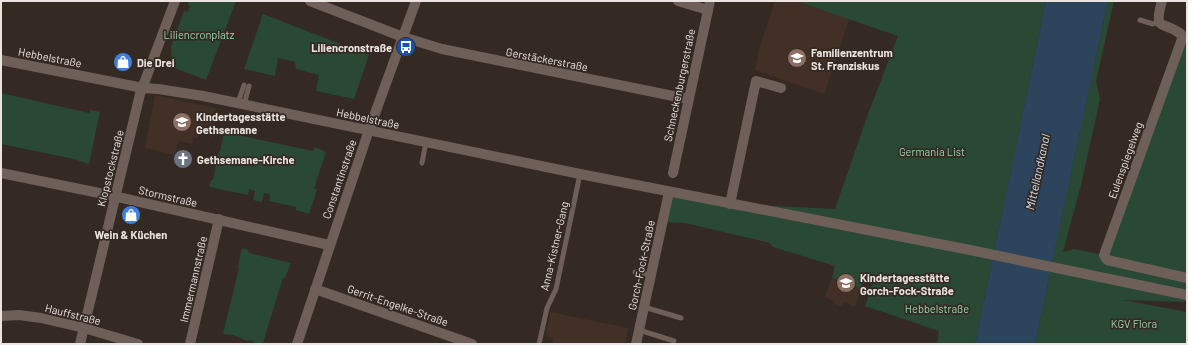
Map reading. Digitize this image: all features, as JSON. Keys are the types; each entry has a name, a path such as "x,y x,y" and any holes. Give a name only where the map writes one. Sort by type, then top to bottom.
{"street":[{"name":"Klopstockstraße","path":"80,344 140,94 175,1"},
{"path":"310,1 403,37"},
{"name":"Constantinstraße","path":"297,344 368,130 416,1"},
{"path":"678,1 709,5"},
{"path":"1159,22 1158,15 1162,1"},
{"name":"Schneckenburgerstraße","path":"673,173 709,5"},
{"name":"Eulenspiegelweg","path":"1159,22 1162,27 1178,31 1181,34 1182,39 1104,258 1107,260 1187,278"},
{"name":"Gerstäckerstraße","path":"403,37 442,49 688,99"},
{"name":"Hebbelstraße","path":"1,60 143,88 203,96 669,192 982,253 1187,295"},
{"path":"730,204 756,82 781,88"},
{"name":"Stormstraße","path":"1,173 115,196 329,245"},
{"name":"Gorch-Fock-Straße","path":"636,344 669,192"},
{"name":"Immermannstraße","path":"190,344 219,219"},
{"name":"Gerrit-Engelke-Straße","path":"315,289 472,344"},
{"name":"Hauffstraße","path":"1,316 19,315 41,318 84,328 138,344"}],"lane":[{"path":"1140,20 1153,24 1159,22"},
{"path":"241,104 246,85"},
{"path":"422,163 426,142"},
{"name":"Anna-Kistner-Gang","path":"539,344 547,308 556,289 580,174"},
{"path":"636,272 651,275"},
{"path":"644,307 681,318"},
{"path":"639,330 674,341"}],"shaded area":[{"name":"Familienzentrum St. Franziskus","path":"775,1 796,1 849,19 824,94 755,70 760,45"},
{"name":"Kindertagesstätte Gethsemane","path":"155,95 216,108 212,131 215,132 214,137 199,134 198,138 193,137 192,144 178,141 175,155 145,148"},
{"name":"Kindertagesstätte Gorch-Fock-Straße","path":"836,266 866,273 855,307 844,302 842,307 834,303 835,301 825,297"},
{"path":"550,312 628,328 625,344 552,344 553,338 546,336"}],"green space":[{"name":"Liliencronplatz","path":"189,1 236,1 206,80 172,67 171,47 184,11 188,12 190,6 188,5"},
{"name":"Germania List","path":"796,1 1046,1 975,344 937,344 939,331 865,306 875,276 866,273 861,288 832,278 835,266 773,247 770,243 685,223 663,222 669,192 730,204 835,209 868,114 898,36"},
{"name":"KGV Flora","path":"1108,1 1114,1 1096,81 1100,99 1081,185 1063,252 1074,249 1104,255 1187,39 1187,302 1123,300 1187,312 1187,344 1035,344"},
{"path":"263,14 369,55 354,99 316,91 319,75 296,69 295,62 278,58 275,76 244,69"},
{"path":"1,93 89,113 90,110 100,112 89,164 74,159 1,144"},
{"path":"224,132 313,151 315,147 326,152 314,188 317,190 309,214 296,210 296,207 269,201 270,194 264,193 262,202 253,200 255,191 249,189 248,195 209,187 211,180 213,180"},
{"path":"243,248 253,254 291,263 285,278 283,278 263,344 257,344 250,340 247,341 233,335 223,334 239,268 241,251"}],"water":[{"name":"Mittellandkanal","path":"1046,1 1108,1 1035,344 975,344"}],"place":[{"name":"Liliencronstraße","path":"406,47"},
{"name":"Familienzentrum St. Franziskus","path":"797,58"},
{"name":"Die Drei","path":"123,62"},
{"name":"Kindertagesstätte Gethsemane","path":"182,122"},
{"name":"Gethsemane-Kirche","path":"183,159"},
{"name":"Wein & Küchen","path":"131,215"},
{"name":"Kindertagesstätte Gorch-Fock-Straße","path":"846,283"}]}
